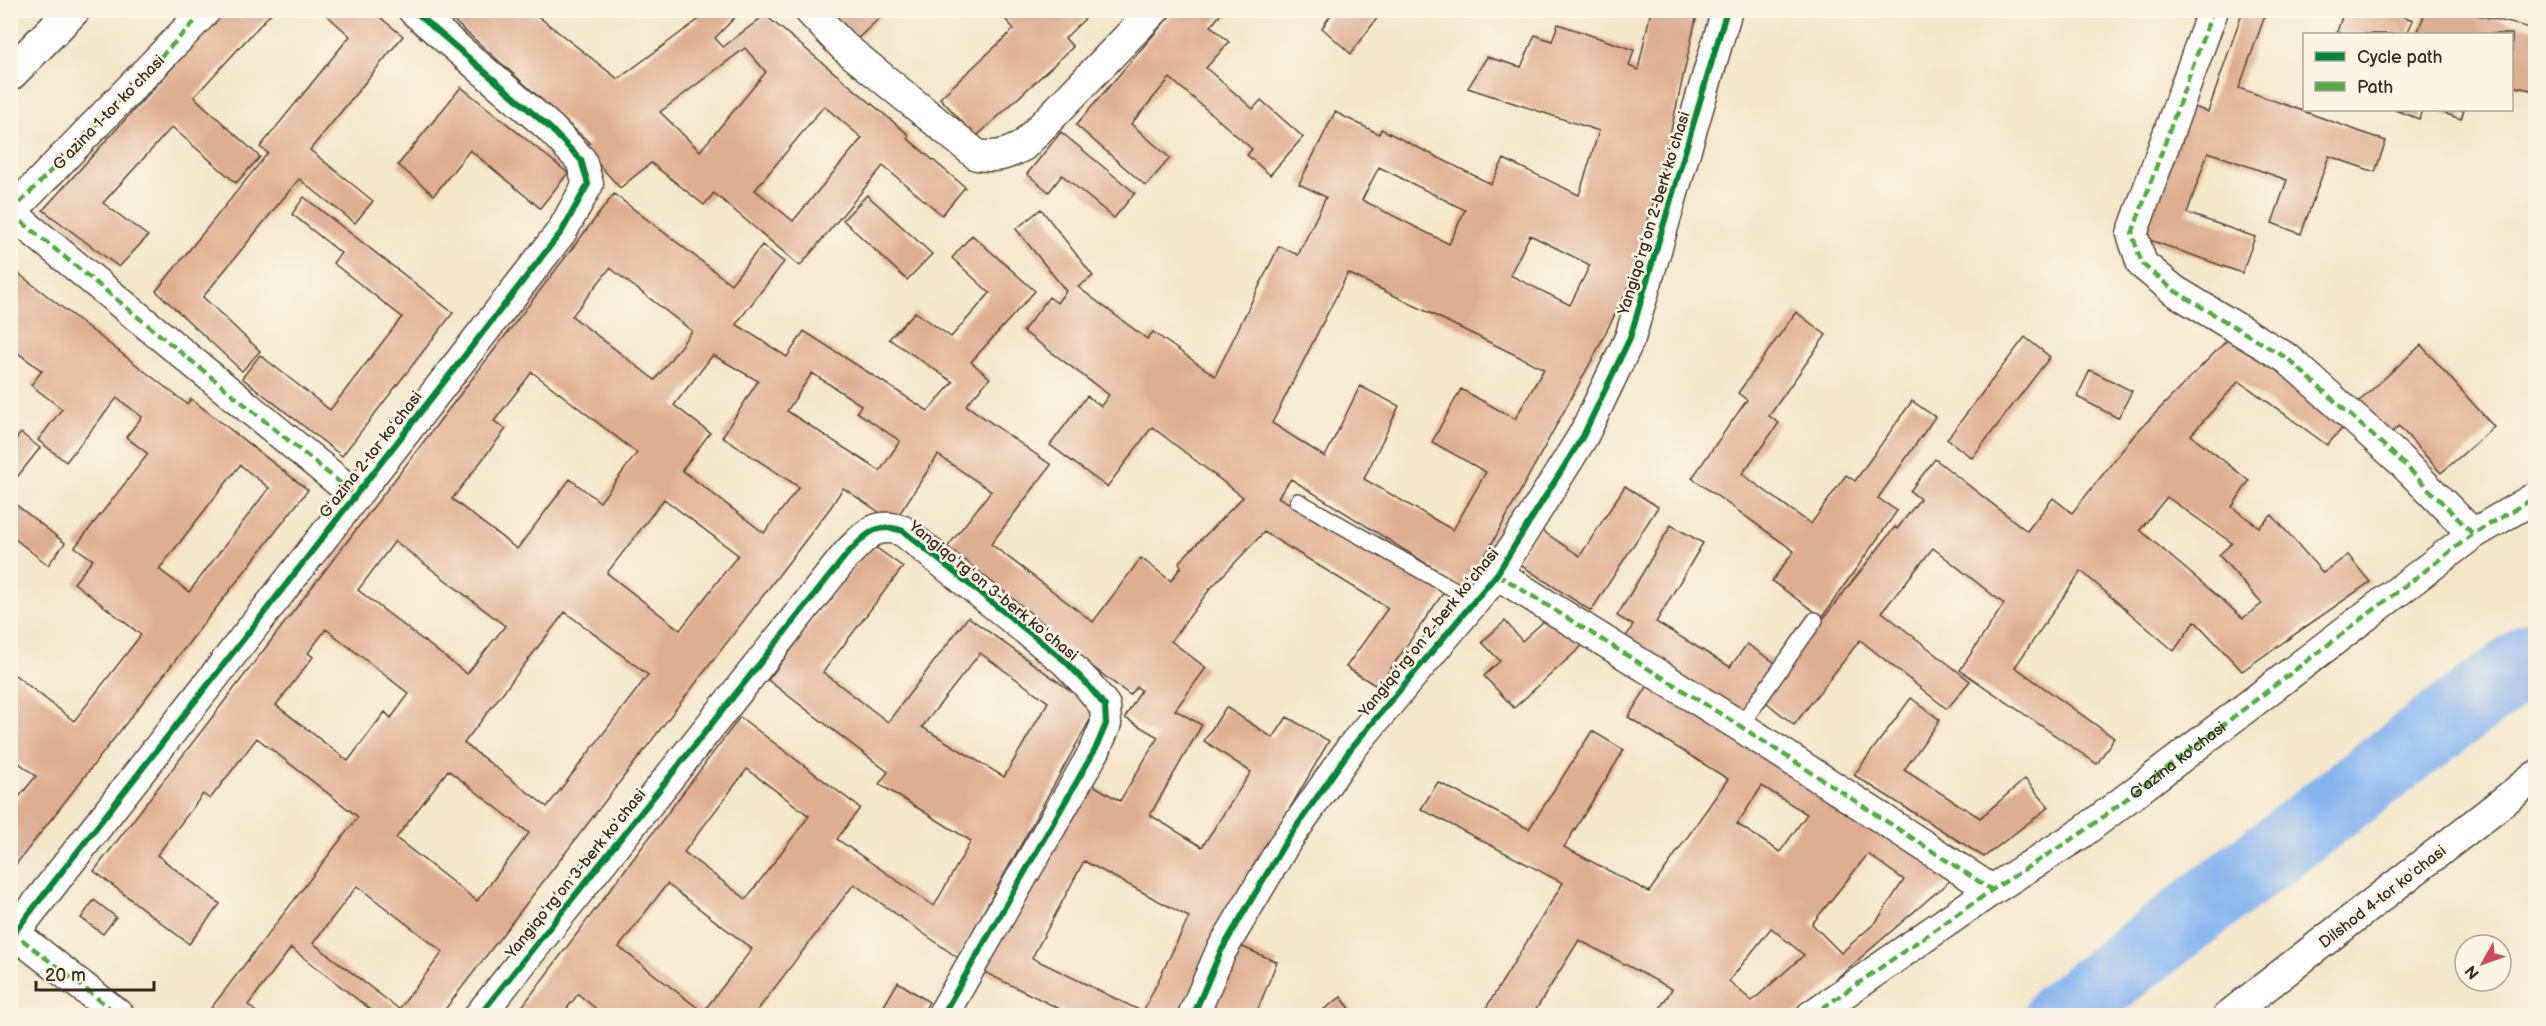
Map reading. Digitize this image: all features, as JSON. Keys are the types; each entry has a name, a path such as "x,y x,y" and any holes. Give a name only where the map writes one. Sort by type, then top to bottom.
{"main road":[{"path":"10,74 73,10"}],"street":[{"name":"Gʻazina 1-tor koʻchasi","path":"11,213 206,10"},
{"name":"Gʻazina 2-tor koʻchasi","path":"12,932 562,231 588,184 581,160 549,127 413,10"},
{"path":"809,10 843,46 977,155 993,158 1006,155 1023,146 1154,10"},
{"name":"Yangiqoʻrgʻon 2-berk koʻchasi","path":"1193,1016 1221,951 1285,843 1352,747 1497,574 1583,436 1630,338 1727,10"},
{"path":"2213,10 2132,234 2142,264 2175,291 2288,358 2400,459 2473,534"},
{"path":"11,213 355,495"},
{"name":"G'azina ko'chasi","path":"1811,1016 1992,890 2083,832 2473,534 2535,496"},
{"name":"Yangiqoʻrgʻon 3-berk koʻchasi","path":"479,1016 847,554 866,536 880,527 889,526 903,531 1065,661 1105,706 1106,724 1095,750 942,1016"},
{"path":"1497,574 1740,726 1992,890"},
{"name":"Dilshod 4-tor koʻchasi","path":"2228,1016 2535,776"},
{"path":"12,932 120,1016"}],"lane":[{"path":"1298,501 1473,600"},
{"path":"1740,726 1815,620"}],"building":[{"path":"225,10 274,10 194,97 260,157 236,183 172,127 103,203 148,236 119,267 43,210"},
{"path":"321,10 371,10 403,36 310,150 373,201 355,223 299,179 203,297 260,351 242,371 156,291 268,153 260,147 350,36"},
{"path":"442,10 530,10 618,79 698,20 688,10 742,10 715,38 723,47 765,15 909,135 907,138 965,187 942,215 883,166 800,266 714,193 704,205 651,163 620,188 585,149 590,143","holes":["745,48 766,72 700,151 660,112","824,106 862,138 793,221 755,190"]},
{"path":"826,10 888,10 855,41"},
{"path":"997,10 1094,10 1065,38 1073,47 976,137 940,98 1014,29"},
{"path":"1175,10 1224,10 1211,26 1229,42 1206,68 1253,109 1261,100 1303,137 1270,175 1247,155 1252,149 1170,78 1131,124 1170,158 1146,186 1076,125"},
{"path":"1334,10 1383,10 1351,54 1322,28"},
{"path":"1651,10 1698,10 1642,260 1593,358 1467,589 1291,479 1278,497 1444,592 1378,687 1346,667 1388,608 1264,532 1210,589 1171,641 1206,668 1175,710 1202,725 1150,815 1202,847 1251,772 1204,741 1226,707 1273,738 1287,717 1329,741 1233,906 1181,1016 1074,1016 982,971 1088,782 1120,801 1158,737 1125,718 1141,690 1137,687 1130,695 942,554 991,491 938,455 894,522 843,488 831,507 440,1016 379,1016 291,948 248,1005 261,1016 205,1016 358,817 257,738 210,799 203,794 157,855 220,904 189,944 94,871 614,194 731,284 762,245 784,262 736,324 787,357 804,331 928,411 953,382 889,339 915,312 951,337 990,293 952,258 972,235 1035,291 971,362 990,378 966,405 1051,465 991,544 1093,622 1141,558 1171,581 1181,567 1179,562 1243,497 1152,427 1107,487 1050,445 1087,396 1101,406 1109,395 1023,331 1049,297 1057,303 1066,291 1016,229 1041,209 1093,276 1078,287 1147,339 1153,332 1215,376 1279,246 1298,255 1326,197 1299,184 1335,112 1379,134 1381,129 1491,184 1504,159 1579,195 1599,131 1468,88 1487,57 1521,67 1535,35 1552,41 1558,24 1634,50 1629,66 1638,70","holes":["1379,167 1465,210 1449,244 1362,200","1530,235 1590,265 1570,305 1510,275","610,268 692,331 655,380 572,316","1348,273 1544,369 1515,419 1461,389 1432,442 1486,472 1453,530 1364,479 1399,406 1360,386 1325,457 1272,423","713,355 758,381 722,437 799,487 764,533 682,470 710,433 674,405","532,372 637,453 600,502 570,479 517,549 452,499 506,429 494,421","812,373 861,405 857,412 900,441 880,471 787,411","664,499 738,555 680,630 607,573","395,541 505,626 467,674 358,590","565,612 648,675 547,807 464,743","326,629 409,694 391,718 385,712 348,761 276,705 313,657 308,653","448,770 529,833 477,901 396,838","1084,861 1189,917 1143,1012 1032,958","357,886 443,952 399,1009 313,943"]},
{"path":"2243,10 2267,10 2239,88 2386,141 2375,172 2329,156 2301,234 2272,223 2287,180 2208,152 2187,213 2255,237 2242,273 2136,235 2183,103 2208,112"},
{"path":"2344,10 2386,10 2413,20 2407,33 2337,32"},
{"path":"2426,10 2457,10 2535,29 2535,91 2513,86 2513,33 2417,33"},
{"path":"461,87 568,173 540,208 470,150 434,195 398,165"},
{"path":"2398,111 2422,111 2419,119"},
{"path":"2438,111 2464,111 2461,119"},
{"path":"1061,132 1135,193 1114,218 1062,175 1049,192 1027,174"},
{"path":"867,195 932,254 907,280 843,220"},
{"path":"304,197 453,313 342,456 242,378 260,355 330,410 402,317 333,263 341,253 292,214"},
{"path":"10,267 187,404 191,399 308,490 10,872 10,808 36,776 10,756 10,671 74,721 141,635 74,583 93,560 75,547 148,454 126,437 142,417 117,398 66,462 38,440 62,409 31,385 42,371 10,347","holes":["240,465 269,488 189,592 159,569"]},
{"path":"1796,312 1826,335 1769,416 1779,423 1742,474 1811,524 1846,475 1855,481 1912,401 1935,417 1878,498 1897,511 1822,617 1772,581 1794,551 1692,478 1747,400 1738,393"},
{"path":"2025,337 2050,357 1972,458 1947,439"},
{"path":"2230,337 2349,421 2327,445 2239,381 2191,435 2249,481 2232,507 2259,527 2272,515 2323,573 2348,555 2370,582 2242,671 2195,621 2174,651 2081,571 2015,667 2114,738 2097,764 1960,670 2004,604 1933,548 1882,612 1970,681 1947,709 1860,640 1794,725 1761,698 1895,527 1897,529 1920,499 1910,491 1935,459 2027,531 2053,498 2072,513 2136,433","holes":["2167,497 2232,543 2219,555 2262,604 2243,618 2140,530"]},
{"path":"2421,345 2494,427 2441,473 2399,426 2383,440 2354,406"},
{"path":"2090,370 2132,391 2118,418 2077,397"},
{"path":"21,433 40,448 10,486 10,446"},
{"path":"1625,486 1658,507 1591,611 1516,562 1538,528 1580,556"},
{"path":"10,500 65,543 48,565 10,535"},
{"path":"1671,525 1703,543 1656,622 1730,667 1747,644 1780,666 1741,720 1620,647 1633,625 1617,616"},
{"path":"871,544 903,567 823,672 888,722 968,617 1096,709 958,958 854,884 753,1016 605,1016 578,994 561,1016 515,1016 740,717 860,808 837,839 934,906 971,841 879,784 888,772 768,680","holes":["980,653 1048,702 1004,777 922,727","747,769 809,816 746,899 684,852","667,884 752,949 703,1012 619,947"]},
{"path":"1553,613 1582,646 1514,708 1484,676 1500,661 1482,642 1505,621 1522,641"},
{"path":"1652,679 1961,871 1793,1016 1768,1016 1763,1012 1758,1016 1655,1016 1672,989 1579,940 1532,1016 1481,1016 1563,883 1421,809 1438,782 1529,829 1592,731 1624,750 1564,847 1649,892 1728,779 1628,717","holes":["1762,786 1807,814 1780,852 1737,824","1868,854 1904,880 1876,922 1841,953 1812,924","1771,928 1804,955 1752,1001 1729,981"]},
{"path":"1911,698 1940,720 1904,770 1980,818 2025,779 2049,807 1984,857 1854,775"},
{"path":"94,900 116,917 103,934 81,918"},
{"path":"1231,942 1277,962 1255,1016 1200,1016"},
{"path":"898,982 929,1002 921,1016 878,1016"},
{"path":"1341,997 1356,1016 1327,1016 1323,1010"}],"waterway":[{"path":"2059,1016 2411,747 2536,655"}],"marked path":[{"path":"10,213 206,10"},
{"path":"2213,10 2132,234 2142,264 2175,291 2288,359 2400,460 2473,534"},
{"path":"11,213 355,495"},
{"path":"1811,1016 1992,890 2083,832 2473,534 2536,497"},
{"path":"1497,574 1740,726 1992,890"},
{"path":"11,931 120,1016"}],"cycle path":[{"path":"14,933 562,231 588,184 581,160 549,127 413,10"},
{"path":"1193,1016 1221,951 1285,843 1352,747 1497,574 1583,436 1630,338 1727,10"},
{"path":"479,1016 847,554 865,536 885,528 903,531 1065,661 1105,706 1106,724 1095,750 942,1016"}]}
